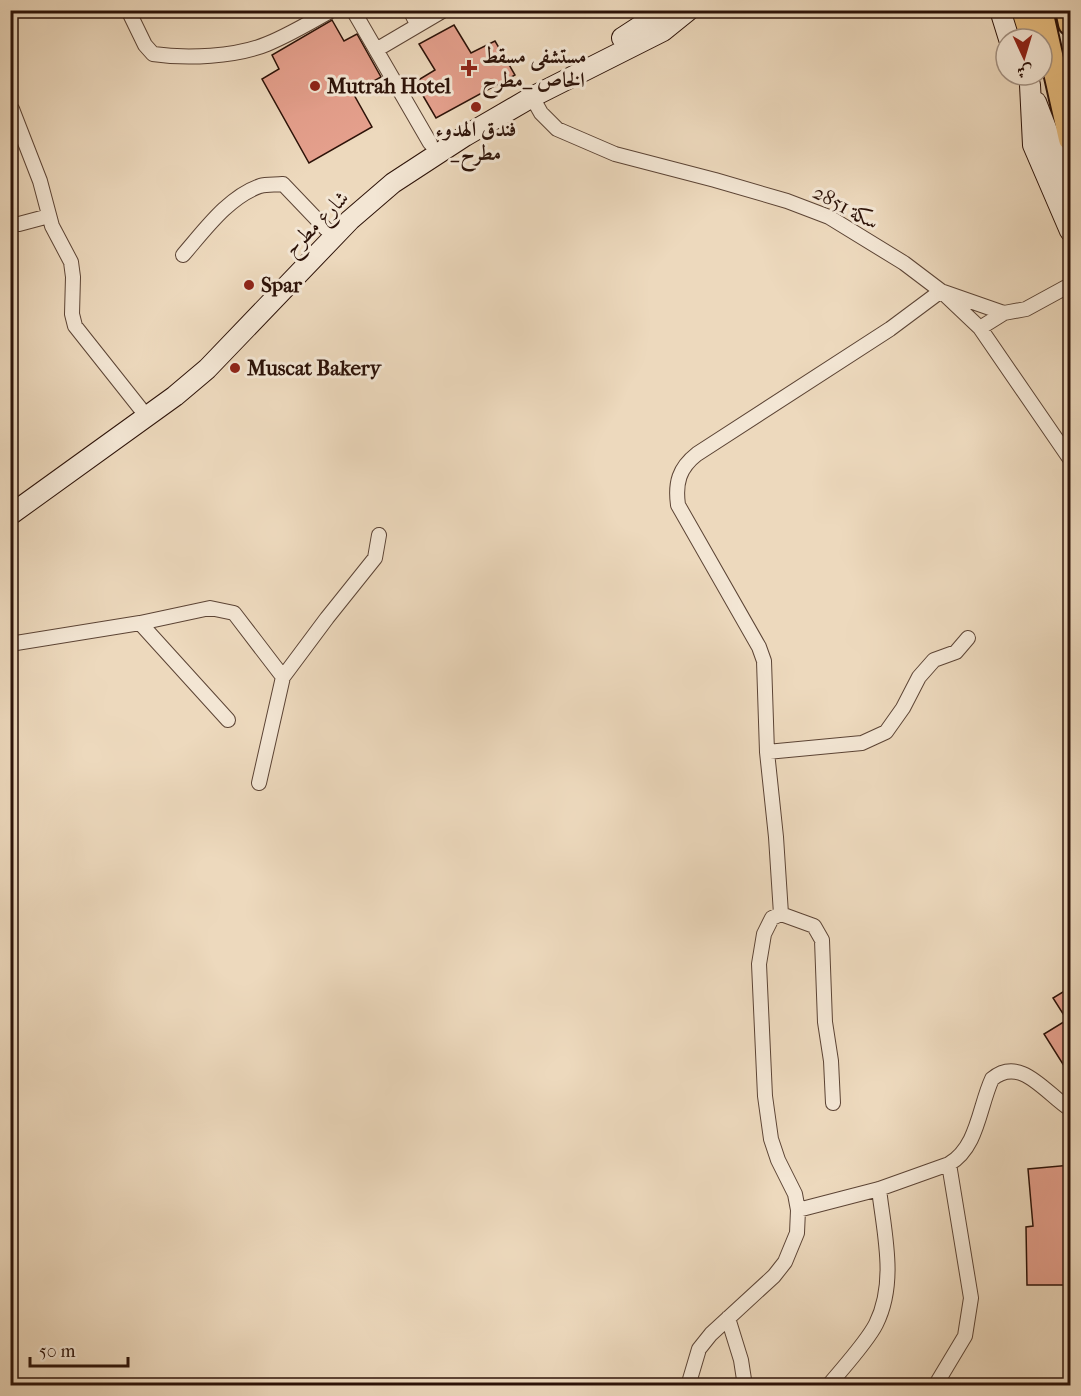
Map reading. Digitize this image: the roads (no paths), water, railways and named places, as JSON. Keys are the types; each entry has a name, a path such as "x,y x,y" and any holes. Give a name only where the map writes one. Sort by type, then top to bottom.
{"main road":[{"name":"شارع مطرح","path":"10,503 140,408 204,355 326,229 371,187 430,143 487,107 633,32 665,10"},
{"name":"شارع مطرح","path":"10,515 199,376 237,340 350,220 393,183 440,150 532,97 663,31 689,10"},
{"path":"1000,10 1005,27"},
{"path":"1023,10 1028,27"},
{"path":"1041,10 1071,139"},
{"path":"1067,10 1071,24"},
{"path":"1029,87 1033,145 1071,231"},
{"path":"1031,87 1071,190"},
{"path":"1051,87 1071,139"}],"street":[{"path":"129,10 145,45 153,54 166,56 236,53 266,45 332,10"},
{"path":"353,10 430,143"},
{"path":"410,10 417,24"},
{"path":"376,50 444,10"},
{"name":"سكة 2851","path":"532,97 541,112 557,129 615,154 787,201 829,217 904,263 941,291 980,328 1071,459"},
{"path":"12,109 40,181 49,216 59,242 71,262 72,314 75,326 140,408"},
{"path":"183,255 216,218 241,196 261,186 283,184 326,229"},
{"path":"19,224 49,216"},
{"path":"980,328 1004,313 1026,309 1071,285"},
{"path":"781,914 776,837 766,752 764,661 759,646 678,505 676,491 679,474 697,454 890,329 941,291 1004,313"},
{"path":"259,783 284,676 375,558 379,536"},
{"path":"10,644 140,623 210,608 234,613 284,676"},
{"path":"140,623 228,720"},
{"path":"766,752 862,743 886,732 903,708 919,677 934,660 956,652 969,638"},
{"path":"688,1386 699,1349 711,1334 774,1276 785,1262 797,1233 798,1210 795,1194 778,1160 771,1139 765,1096 759,964 764,934 772,918 781,914 814,926 822,940 825,1022 831,1061 833,1103"},
{"path":"798,1210 879,1189 959,1159 966,1150 988,1088 1001,1072 1011,1070 1021,1072 1071,1109"},
{"path":"935,1386 964,1336 970,1298 949,1164"},
{"path":"828,1386 875,1326 885,1302 888,1267 879,1189"},
{"path":"728,1318 741,1360 745,1386"}],"place":[{"name":"مستشفى مسقط الخاص _مطرح","path":"469,68"},
{"name":"Mutrah Hotel","path":"315,86"},
{"name":"فندق الهدوء _مطرح","path":"476,107"},
{"name":"Spar","path":"249,285"},
{"name":"Muscat Bakery","path":"235,368"}]}
